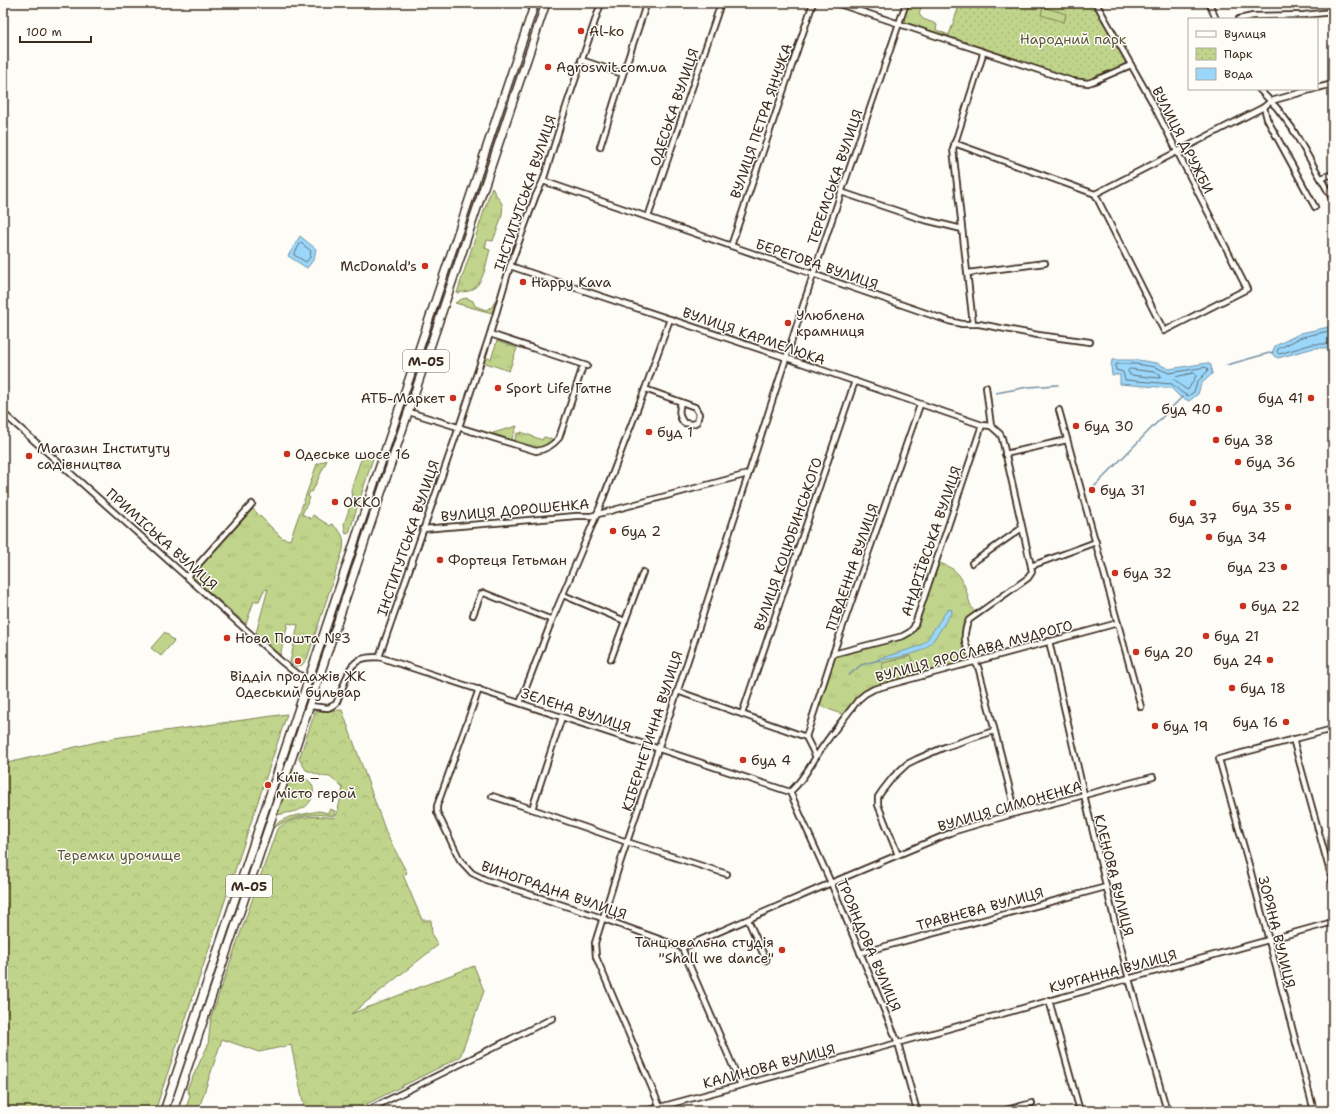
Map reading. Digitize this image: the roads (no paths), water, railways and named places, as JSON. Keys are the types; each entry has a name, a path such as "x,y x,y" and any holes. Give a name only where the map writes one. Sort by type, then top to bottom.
{"highway":[{"name":"М-05","path":"164,1111 535,3"},
{"name":"М-05","path":"173,1111 546,3"}],"street":[{"name":"ІНСТИТУТСЬКА ВУЛИЦЯ","path":"379,657 490,334 510,266 536,195 543,181 601,3"},
{"name":"ОДЕСЬКА ВУЛИЦЯ","path":"648,217 721,3"},
{"name":"ВУЛИЦЯ ПЕТРА ЯНЧУКА","path":"731,246 813,3"},
{"path":"836,3 1050,75 1080,82 1094,81 1131,64"},
{"name":"ТЕРЕМСЬКА ВУЛИЦЯ","path":"786,358 906,3"},
{"name":"ВУЛИЦЯ ДРУЖБИ","path":"1095,194 1164,331 1247,289 1151,100 1096,3"},
{"path":"1208,3 1216,18"},
{"path":"600,147 645,8"},
{"path":"1244,18 1253,16 1304,15 1333,12"},
{"path":"973,324 953,154 954,143 983,52"},
{"path":"582,60 623,74"},
{"path":"1318,88 1333,84"},
{"path":"1260,90 1271,101 1292,128 1333,200"},
{"path":"954,143 1095,194 1264,107 1271,101 1312,90"},
{"path":"1264,107 1267,119 1316,207"},
{"path":"1320,178 1333,174"},
{"name":"БЕРЕГОВА ВУЛИЦЯ","path":"543,181 949,321 1090,342"},
{"path":"841,192 921,219 962,229"},
{"path":"968,273 1045,263"},
{"name":"ВУЛИЦЯ КАРМЕЛЮКА","path":"510,266 856,381 920,405 982,425 991,426"},
{"path":"520,702 552,620 599,509 670,319"},
{"path":"490,334 587,366"},
{"name":"КІБЕРНЕТИЧНА ВУЛИЦЯ","path":"660,1107 596,957 595,943 657,748 786,358"},
{"path":"409,412 536,451 543,450 555,443 559,438 582,369"},
{"name":"ВУЛИЦЯ КОЦЮБИНСЬКОГО","path":"742,714 856,381"},
{"path":"986,387 991,426 1000,434 1032,572 1028,578 969,620 964,630 965,641 979,670 1016,813"},
{"path":"645,389 695,407 699,414 697,422 693,424 684,423 680,418 679,410 681,402"},
{"name":"ПІВДЕННА ВУЛИЦЯ","path":"806,737 833,654 920,405"},
{"path":"1060,410 1141,707"},
{"name":"ПРИМІСЬКА ВУЛИЦЯ","path":"3,413 293,671 308,680"},
{"name":"АНДРІЇВСЬКА ВУЛИЦЯ","path":"833,654 903,636 910,632 914,627 982,425"},
{"path":"1005,454 1067,440"},
{"name":"ВУЛИЦЯ ДОРОШЕНКА","path":"423,529 596,515 748,474"},
{"path":"187,577 252,504"},
{"path":"972,564 1022,528"},
{"path":"1031,566 1096,542"},
{"path":"611,659 643,572"},
{"path":"473,615 480,594 484,593 552,620"},
{"path":"563,596 625,621"},
{"name":"ВУЛИЦЯ ЯРОСЛАВА МУДРОГО","path":"790,792 799,784 816,757 858,700 874,689 1118,623"},
{"name":"КЛЕНОВА ВУЛИЦЯ","path":"1049,641 1106,887 1129,978 1167,1111"},
{"path":"310,706 328,708 336,704 353,664 364,658 379,657"},
{"name":"ЗЕЛЕНА ВУЛИЦЯ","path":"379,657 520,702 790,792"},
{"name":"ВИНОГРАДНА ВУЛИЦЯ","path":"479,689 437,806 437,812 460,860 472,873 486,880 603,918 682,948"},
{"path":"677,691 806,737 816,757"},
{"path":"532,809 562,717"},
{"path":"1333,729 1293,739 1333,883"},
{"path":"898,855 878,805 878,797 882,791 901,768 917,759 994,731"},
{"name":"ЗОРЯНА ВУЛИЦЯ","path":"1293,739 1219,759 1249,865 1314,1111"},
{"name":"ВУЛИЦЯ СИМОНЕНКА","path":"831,883 956,831 1016,813 1153,777"},
{"name":"ТРОЯНДОВА ВУЛИЦЯ","path":"790,792 831,883 898,1043 917,1111"},
{"path":"492,796 727,874"},
{"path":"740,1085 682,948 831,883"},
{"name":"ТРАВНЕВА ВУЛИЦЯ","path":"860,953 1106,887"},
{"path":"748,920 766,960"},
{"name":"КУРГАННА ВУЛИЦЯ","path":"898,1043 1333,922"},
{"path":"1049,1000 1080,1111"},
{"path":"366,1111 553,1018"},
{"name":"КАЛИНОВА ВУЛИЦЯ","path":"646,1111 898,1043"},
{"path":"1002,1111 1032,1103"}],"water":[{"path":"300,236 316,249 314,259 307,268 288,256"},
{"path":"1333,326 1333,348 1314,348 1278,358 1272,353 1275,346 1301,333"},
{"path":"1112,360 1137,360 1157,363 1169,369 1207,363 1211,365 1212,374 1201,384 1198,394 1189,401 1179,396 1171,388 1120,384 1120,375 1112,375"},
{"path":"951,609 952,612 939,632 924,649 908,655 878,661 878,659 920,646 926,641 947,610"}],"waterway":[{"path":"1227,365 1273,352"},
{"path":"996,393 1028,387 1058,385"},
{"path":"1091,490 1182,397"},
{"path":"849,675 861,665 879,660"}],"place":[{"name":"Al-ko","path":"581,31"},
{"name":"Agroswit.com.ua","path":"548,67"},
{"name":"McDonald's","path":"425,266"},
{"name":"Happy Kava","path":"523,282"},
{"name":"Улюблена крамниця","path":"788,323"},
{"name":"Sport Life Гатне","path":"498,388"},
{"name":"АТБ-Маркет","path":"453,398"},
{"name":"буд 41","path":"1311,398"},
{"name":"буд 40","path":"1219,409"},
{"name":"буд 30","path":"1076,426"},
{"name":"буд 1","path":"649,432"},
{"name":"буд 38","path":"1216,440"},
{"name":"Одеське шосе 16","path":"287,454"},
{"name":"Магазин Інституту садівництва","path":"29,456"},
{"name":"буд 36","path":"1238,462"},
{"name":"буд 31","path":"1092,490"},
{"name":"ОККО","path":"335,502"},
{"name":"буд 37","path":"1193,503"},
{"name":"буд 35","path":"1288,507"},
{"name":"буд 2","path":"613,531"},
{"name":"буд 34","path":"1209,537"},
{"name":"Фортеця Гетьман","path":"440,560"},
{"name":"буд 23","path":"1284,567"},
{"name":"буд 32","path":"1115,573"},
{"name":"буд 22","path":"1243,606"},
{"name":"буд 21","path":"1206,636"},
{"name":"Нова Пошта №3","path":"227,638"},
{"name":"буд 20","path":"1136,652"},
{"name":"буд 24","path":"1270,660"},
{"name":"Відділ продажів ЖК Одеський бульвар","path":"298,661"},
{"name":"буд 18","path":"1232,688"},
{"name":"буд 16","path":"1286,722"},
{"name":"буд 19","path":"1155,726"},
{"name":"буд 4","path":"743,760"},
{"name":"Київ – місто герой","path":"268,785"},
{"name":"Танцювальна студія \"Shall we dance\"","path":"782,950"}],"park label":[{"name":"Народний парк","path":"1073,39"},
{"name":"Теремки урочище","path":"119,855"}]}
